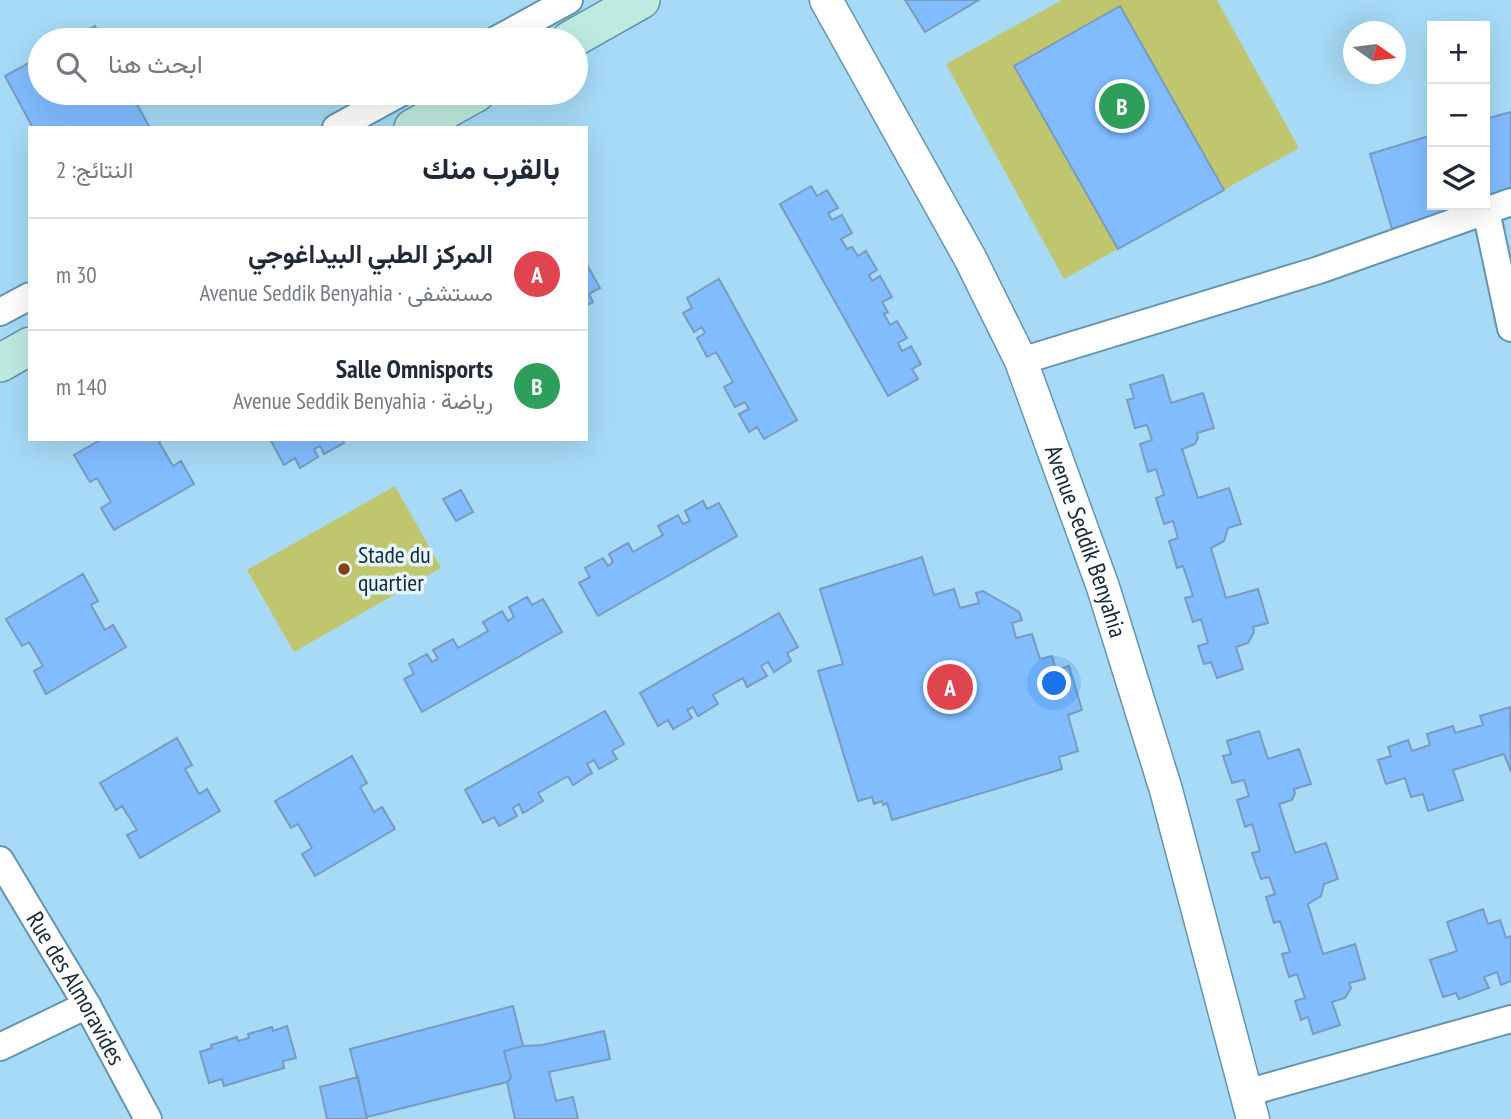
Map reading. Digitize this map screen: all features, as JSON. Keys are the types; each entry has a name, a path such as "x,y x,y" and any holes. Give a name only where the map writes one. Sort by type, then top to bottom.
{"main road":[{"path":"588,30 641,0"},
{"path":"417,126 454,105"},
{"path":"0,363 28,347"}],"street":[{"path":"518,28 569,0"},
{"name":"Avenue Seddik Benyahia","path":"826,0 970,258 1021,361 1103,587 1166,790 1250,1106"},
{"path":"340,126 378,105"},
{"path":"1021,361 1319,270 1511,202"},
{"path":"1486,211 1511,328"},
{"path":"0,312 28,297"},
{"name":"Rue des Almoravides","path":"0,860 87,1005 148,1119"},
{"path":"0,1047 87,1005"},
{"path":"1250,1106 1511,1019"}],"green space":[{"path":"1062,0 1217,0 1299,148 1064,279 946,64"},
{"name":"Stade du quartier","path":"395,486 441,568 294,652 247,570"}],"building":[{"path":"905,0 979,0 925,32"},
{"path":"1120,6 1224,190 1118,249 1014,66"},
{"path":"28,64 28,105 138,105 149,126 32,126 5,76"},
{"path":"1511,112 1511,193 1490,199 1490,147 1490,118"},
{"path":"1427,137 1427,210 1455,210 1392,229 1370,154"},
{"path":"811,186 817,196 827,190 838,208 828,213 832,220 842,215 852,233 841,239 847,249 852,247 858,256 866,251 877,270 869,275 872,281 880,276 892,297 882,302 888,312 884,314 890,325 897,321 907,338 898,343 902,351 911,346 921,364 912,369 918,379 888,396 780,204"},
{"path":"588,267 600,288 589,294 593,302 588,305"},
{"path":"719,279 797,420 764,439 757,427 749,432 739,414 749,409 745,402 735,407 724,387 733,382 716,352 707,357 697,338 705,333 702,327 694,332 683,313 692,308 687,298"},
{"path":"1163,375 1171,403 1203,393 1214,428 1197,433 1195,444 1182,449 1198,498 1229,488 1241,524 1228,528 1224,541 1211,548 1226,598 1258,589 1268,623 1253,627 1254,632 1248,643 1236,647 1243,669 1217,678 1211,662 1204,664 1198,646 1208,643 1201,619 1193,622 1185,598 1193,596 1183,566 1177,568 1169,541 1178,538 1173,521 1164,524 1156,498 1164,495 1156,469 1148,472 1140,444 1152,440 1147,425 1135,428 1127,400 1134,398 1130,385"},
{"path":"98,441 160,441 173,466 181,461 194,484 114,530 101,508 111,502 97,478 90,482 74,455"},
{"path":"271,441 344,443 324,454 320,446 314,449 318,457 300,468 295,458 284,465"},
{"path":"461,490 473,512 456,521 443,499"},
{"path":"703,501 707,509 719,503 737,536 598,616 579,583 590,577 585,568 603,558 608,566 613,562 609,554 628,543 633,552 663,535 658,526 678,515 683,524 690,521 685,511"},
{"path":"922,557 934,595 954,589 960,608 979,603 976,593 983,591 1019,612 1022,620 1012,623 1016,638 1032,634 1040,659 1052,656 1056,670 1069,666 1082,710 1068,715 1078,751 1059,757 1062,769 892,820 887,803 883,805 882,801 874,804 872,797 858,801 818,671 843,664 820,589"},
{"path":"83,574 98,601 91,605 105,630 113,625 126,647 46,694 34,671 43,666 29,642 22,646 6,619"},
{"path":"527,597 532,605 543,599 562,632 422,712 404,679 414,674 409,664 427,654 432,662 438,659 433,650 453,639 458,648 488,631 483,622 502,611 508,621 514,617 509,607"},
{"path":"779,613 798,647 787,653 791,661 774,672 768,662 761,666 767,676 747,687 743,678 713,695 718,704 698,716 693,707 687,710 692,718 673,729 668,720 658,726 640,693"},
{"path":"1510,707 1511,772 1504,754 1453,770 1463,800 1428,811 1423,794 1411,797 1405,778 1386,784 1378,760 1391,756 1388,747 1408,740 1412,751 1430,745 1427,734 1453,726 1455,733 1483,725 1480,716"},
{"path":"605,711 624,744 612,751 617,759 599,769 594,760 587,764 592,773 573,785 568,776 538,793 543,801 523,813 519,804 513,808 517,816 499,826 494,817 483,823 465,790"},
{"path":"1259,731 1268,759 1299,749 1311,784 1294,789 1292,800 1279,804 1295,853 1326,843 1338,879 1324,884 1321,896 1308,904 1323,954 1355,944 1365,979 1349,983 1351,988 1345,998 1332,1002 1340,1025 1313,1034 1308,1017 1301,1020 1295,1001 1305,998 1297,974 1289,977 1282,954 1290,952 1280,921 1274,923 1266,897 1275,894 1269,877 1261,879 1252,853 1260,851 1252,824 1245,827 1237,800 1249,796 1244,780 1232,783 1223,756 1231,754 1227,741"},
{"path":"177,738 192,765 185,769 199,794 207,789 220,811 140,858 127,835 137,830 122,806 116,810 100,783"},
{"path":"352,756 367,783 360,787 374,812 382,807 395,829 315,876 302,854 312,848 298,824 291,828 275,801"},
{"path":"1483,909 1488,924 1500,920 1506,938 1511,936 1511,981 1501,985 1497,972 1484,977 1489,988 1459,999 1456,993 1443,997 1430,960 1457,951 1447,922"},
{"path":"513,1006 523,1046 504,1051 511,1078 507,1082 367,1117 350,1049"},
{"path":"287,1026 296,1058 283,1061 284,1068 224,1086 222,1079 209,1083 200,1052 212,1048 211,1045 237,1037 238,1041 249,1038 248,1034"},
{"path":"604,1031 610,1059 549,1072 556,1101 573,1097 578,1119 515,1119 507,1082 511,1078 504,1051"},
{"path":"358,1077 367,1119 327,1119 320,1087"}],"place":[{"name":"Salle Omnisports","path":"1122,106"},
{"name":"Stade du quartier","path":"344,569"},
{"name":"المركز الطبي البيداغوجي","path":"950,687"}]}
